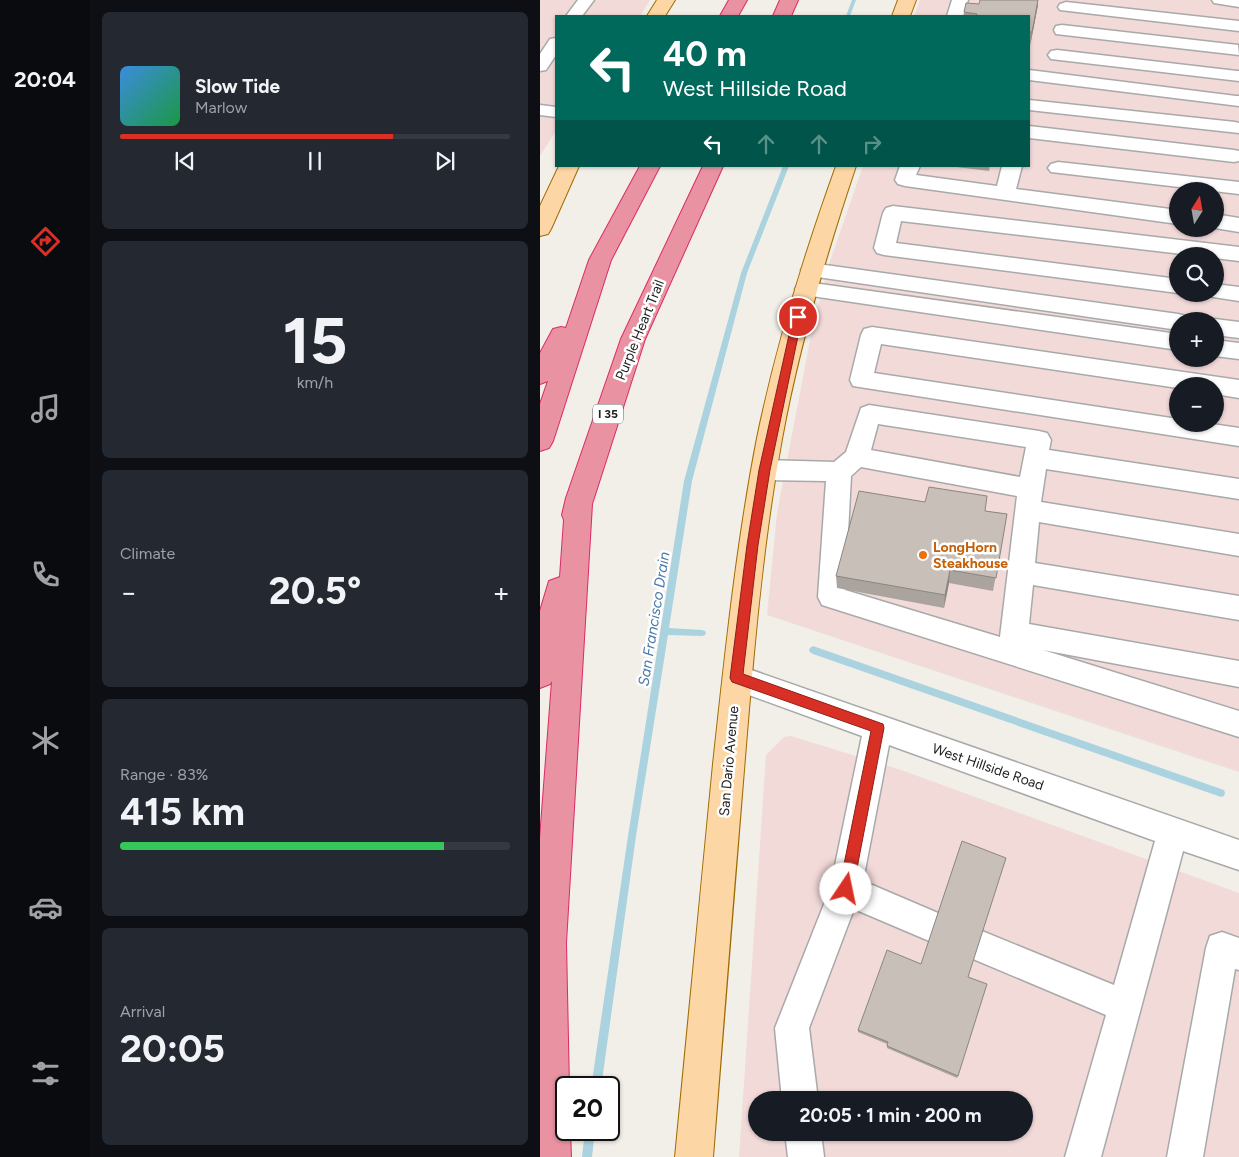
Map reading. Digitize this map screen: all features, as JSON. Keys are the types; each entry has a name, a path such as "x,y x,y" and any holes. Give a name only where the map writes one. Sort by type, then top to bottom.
{"highway":[{"path":"730,15 738,0"},
{"path":"782,15 789,0"},
{"path":"540,375 649,167"},
{"name":"Purple Heart Trail","path":"540,675 579,498 633,339 713,167"},
{"path":"540,441 600,260"},
{"path":"552,1157 549,943 579,498"}],"main road":[{"path":"657,15 666,0"},
{"path":"901,15 907,0"},
{"path":"540,187 555,165"},
{"path":"540,229 569,167"},
{"name":"San Dario Avenue","path":"694,1157 736,678 752,545 764,470 792,341 808,280 846,167"}],"street":[{"path":"575,15 586,0"},
{"path":"955,15 960,0"},
{"path":"1220,0 1239,2"},
{"path":"1052,78 1067,3 1238,26"},
{"path":"1239,21 1234,156 1234,171 1239,179"},
{"path":"1062,30 1238,50"},
{"path":"540,66 555,44"},
{"path":"1056,55 1237,76"},
{"path":"1030,75 1236,101"},
{"path":"1030,105 1235,128"},
{"path":"540,110 555,112"},
{"path":"1030,132 1234,156"},
{"path":"1054,200 1063,136"},
{"path":"1012,167 1018,228"},
{"path":"1058,168 1239,188"},
{"path":"1169,216 1014,195 907,173 893,213 884,248 1169,285"},
{"path":"893,213 1239,254"},
{"path":"1224,223 1239,225"},
{"path":"808,280 1003,307 1169,321"},
{"path":"1224,292 1239,294"},
{"path":"1003,307 1169,340"},
{"path":"992,353 1003,307"},
{"path":"1224,328 1239,330"},
{"path":"1239,389 872,335 861,380 1239,437"},
{"path":"1224,349 1239,351"},
{"path":"1013,643 1029,499 1039,440 869,414 848,464 831,597 1013,643 1239,724"},
{"path":"1036,458 1239,489"},
{"path":"764,470 848,464 1029,499 1239,544"},
{"path":"1021,572 1239,608"},
{"path":"1013,643 1239,674"},
{"name":"West Hillside Road","path":"736,678 1239,856"},
{"path":"799,1091 792,1028 846,889 878,728"},
{"path":"1084,1157 1173,832"},
{"path":"846,889 934,927"},
{"path":"978,945 1125,1006"},
{"path":"1185,1157 1222,948 1239,954"}],"lane":[{"path":"1003,307 1018,228"},
{"path":"861,380 869,414"}],"shaded area":[{"path":"540,0 650,0 641,15 555,15 555,133 540,156"},
{"path":"920,0 1239,0 1239,772 767,615 777,513 812,330 829,264 863,167 1030,167 1030,15 914,15"},
{"path":"791,736 901,770 1239,893 1239,1157 739,1157 766,755 784,737"}],"building":[{"path":"980,0 1038,0 1032,32 1030,32 1030,15 977,15 964,12 966,3 979,4"},
{"name":"LongHorn Steakhouse","path":"929,487 987,496 985,511 1007,514 996,578 950,570 945,595 836,576 859,491 925,502"},
{"path":"962,841 1006,858 968,977 987,984 958,1076 887,1046 888,1042 858,1030 887,950 921,964"}],"waterway":[{"name":"San Francisco Drain","path":"848,15 854,0"},
{"name":"San Francisco Drain","path":"664,631 688,481 744,273 786,167"},
{"name":"San Francisco Drain","path":"598,1076 632,836 664,631"},
{"path":"664,631 702,633"},
{"path":"813,650 1221,793"},
{"name":"San Francisco Drain","path":"587,1157 589,1141"}],"place":[{"name":"LongHorn Steakhouse","path":"923,555"}],"route":[{"path":"798,317 764,470 752,545 736,678 878,728 846,889"}]}
